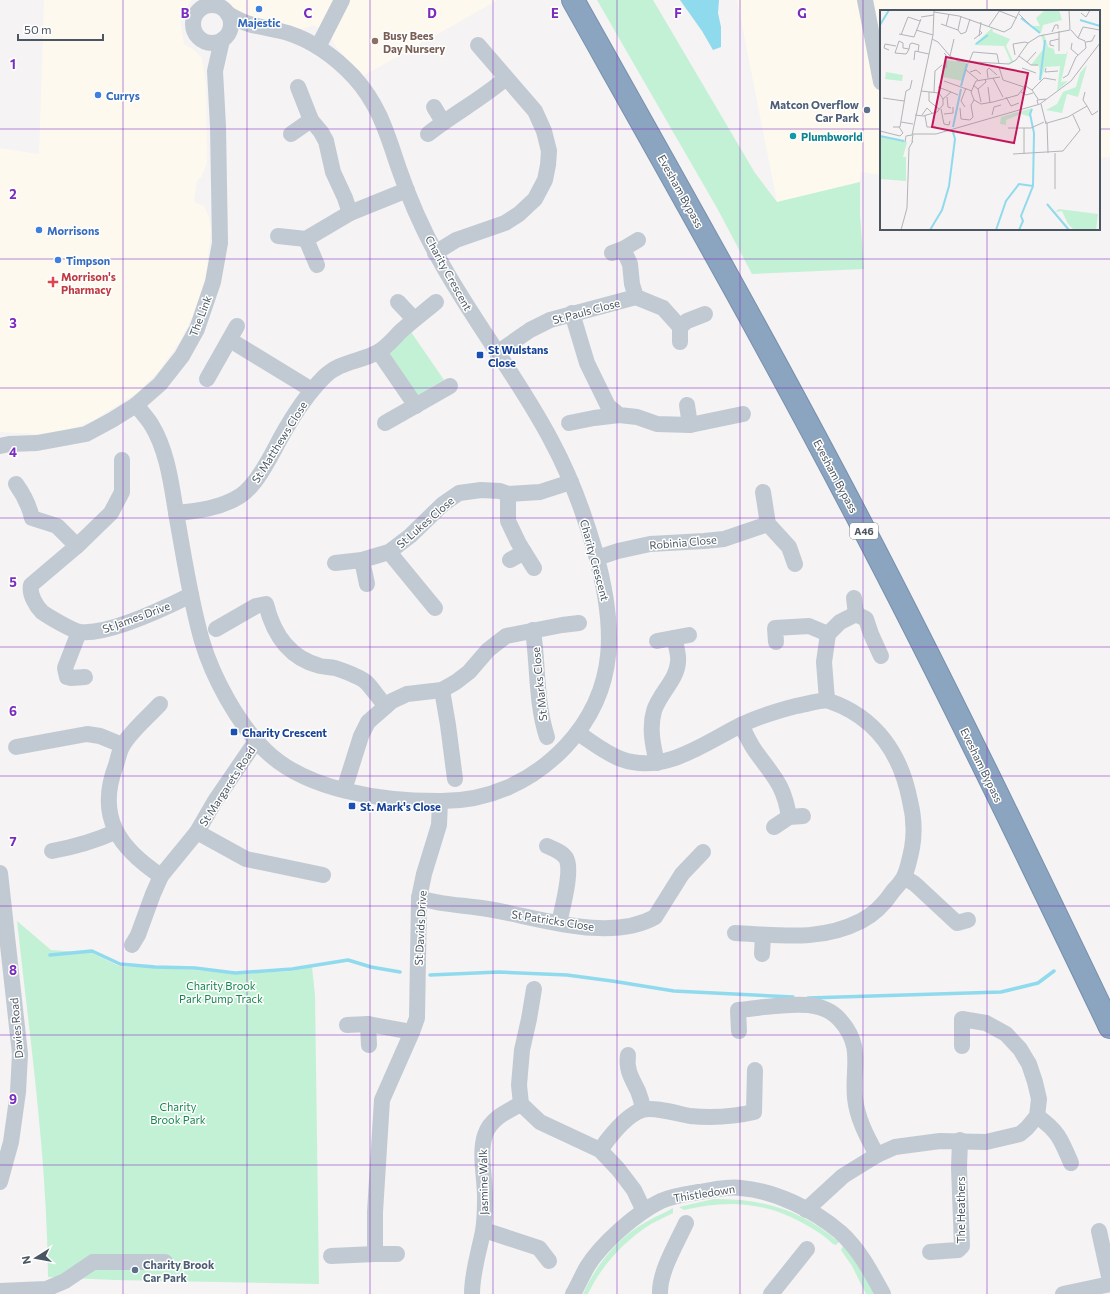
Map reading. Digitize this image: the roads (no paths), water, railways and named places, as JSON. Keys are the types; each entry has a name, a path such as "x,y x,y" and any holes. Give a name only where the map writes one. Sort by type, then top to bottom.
{"highway":[{"name":"Evesham Bypass","path":"573,0 725,270 855,513 1033,867 1110,1027"}],"street":[{"path":"318,47 342,0"},
{"path":"865,0 880,77"},
{"name":"Charity Crescent","path":"136,405 151,424 163,450 171,483 191,595 206,654 223,691 237,715 256,741 272,756 300,774 321,783 344,790 399,800 458,801 476,798 521,782 546,765 578,733 594,706 605,675 609,641 609,616 603,581 589,531 571,482 551,440 526,396 456,290 435,253 407,190 383,120 375,105 358,81 334,59 318,47 293,35 265,27 247,24 214,6"},
{"name":"The Link","path":"3,447 37,443 86,434 136,405 160,384 182,356 197,329 213,282 220,243 218,126 215,71 204,42 195,34 192,25 195,15 214,6 231,24 215,71"},
{"path":"204,42 215,43 226,35 247,24"},
{"path":"435,253 456,240 505,223 519,214 535,199 545,180 548,166 549,151 544,131 535,111 523,95 478,46"},
{"path":"428,134 506,78"},
{"path":"298,86 311,120 326,141 333,172 350,213"},
{"path":"434,107 443,122"},
{"path":"290,134 311,120"},
{"path":"278,236 306,239 350,213 407,190"},
{"path":"306,239 317,265"},
{"path":"638,240 618,251 630,264 632,284 636,297 663,308 680,334 687,321 705,314"},
{"name":"St Pauls Close","path":"497,353 530,330 550,320 636,297"},
{"path":"398,302 414,319"},
{"name":"St Matthews Close","path":"176,513 197,511 217,506 240,496 249,489 312,390 325,376 339,366 379,352 414,319 436,302"},
{"path":"572,313 587,363 608,406 619,415"},
{"name":"St Matthews Close","path":"207,378 233,333 312,390"},
{"path":"379,352 416,406"},
{"path":"385,423 450,386"},
{"path":"688,405 690,425"},
{"path":"569,423 619,415 637,417 657,424 690,425 743,414"},
{"name":"St James Drive","path":"122,460 122,492 111,513 77,546 31,585 30,590 40,610 48,617 79,632 95,632 132,621 191,595"},
{"name":"St Lukes Close","path":"335,563 362,560 389,552 410,536 443,504 459,493 481,490 500,491 508,494 540,492 571,482"},
{"path":"16,484 29,506 32,518 57,526 77,546"},
{"path":"763,492 768,524 789,547 795,564"},
{"path":"508,494 508,521 518,542 534,568"},
{"name":"Robinia Close","path":"597,558 618,551 650,544 724,539 768,524"},
{"name":"St Lukes Close","path":"389,552 435,608"},
{"path":"510,560 524,552"},
{"path":"362,560 367,584"},
{"path":"216,628 256,606 266,604 269,617 285,646 304,661 320,666 335,668 366,682 386,706"},
{"path":"827,700 824,662 828,634 855,606 866,619 880,656"},
{"name":"St Marks Close","path":"344,790 361,736 368,722 392,701 407,694 442,690 469,672 488,650 506,636 579,623"},
{"path":"776,642 775,628 809,626 828,634"},
{"name":"St Marks Close","path":"533,630 542,713 547,737"},
{"path":"79,632 65,668 67,677 85,677"},
{"path":"657,641 682,636 678,652 676,673 654,710 651,725 657,763"},
{"path":"442,690 455,779"},
{"path":"578,733 603,750 621,759 642,764 657,763 683,755 765,714 827,700 860,716 873,727 893,751 902,769 908,788 914,829 909,862 904,877 888,899 877,910 863,920 851,926 828,933 808,936 735,934"},
{"path":"160,704 122,745 109,787 110,814 115,832 130,851 146,866 161,876"},
{"path":"741,725 755,751 775,776 787,803 796,817 774,827"},
{"path":"16,747 88,734 100,736 122,745"},
{"name":"St Margarets Road","path":"132,944 138,935 161,876 197,832 215,801 256,741"},
{"name":"St Davids Drive","path":"375,1254 375,1212 382,1100 417,1018 419,898 424,874 439,825 440,801"},
{"path":"52,851 70,848 100,839 115,832"},
{"name":"St Margarets Road","path":"197,832 246,859 323,875"},
{"path":"547,846 560,852 565,857 569,865 566,896 559,923"},
{"name":"St Patricks Close","path":"419,898 433,902 488,909 559,923 594,928 627,927 655,917 682,874 703,852"},
{"name":"Davies Road","path":"0,873 3,930 20,1054 18,1092 11,1142 0,1182"},
{"path":"904,877 915,884 957,923 968,920"},
{"path":"762,934 762,954"},
{"path":"534,989 521,1057 521,1104 540,1122 600,1150 618,1169 634,1190 644,1211"},
{"path":"739,1031 738,1010 808,1005 830,1011 838,1017 851,1035 855,1047 855,1098 859,1116 867,1136 877,1154"},
{"path":"806,1210 843,1176 877,1154 895,1147 940,1141 960,1140 986,1142 1020,1134 1027,1128 1037,1116 1039,1099 1036,1082 1029,1064 1020,1049 1006,1034 986,1023 962,1019 962,1046"},
{"path":"347,1025 368,1024 412,1032"},
{"path":"368,1024 369,1045"},
{"path":"628,1055 627,1064 631,1078 644,1109"},
{"path":"600,1150 628,1118 644,1109 689,1116 715,1117 754,1112 755,1070"},
{"name":"Jasmine Walk","path":"472,1294 472,1278 484,1230 485,1197 483,1143 485,1134 496,1119 521,1104"},
{"path":"1037,1116 1050,1126 1061,1140 1071,1163"},
{"name":"The Heathers","path":"930,1252 958,1250 962,1246 959,1168 960,1140"},
{"name":"Thistledown","path":"573,1294 588,1266 610,1239 626,1224 644,1211 662,1200 686,1194 725,1188 741,1188 788,1200 825,1221 846,1239 856,1250 870,1269 883,1294"},
{"path":"660,1294 660,1286 667,1265 686,1223"},
{"name":"Jasmine Walk","path":"484,1230 539,1248 549,1261"},
{"path":"1063,1294 1110,1282 1099,1231"},
{"path":"770,1294 807,1250"},
{"path":"331,1256 397,1254"},
{"path":"0,1291 46,1289 65,1281 93,1262 165,1262"}],"water":[{"path":"680,0 719,0 718,13 721,27 721,47 713,50 702,31"}],"waterway":[{"path":"50,955 92,951 120,964 195,968 235,973 292,969 348,960 371,967 400,972"},
{"path":"808,998 1001,992 1038,983 1054,971"},
{"path":"430,975 499,972 567,975 674,991 793,997"}],"place":[{"name":"Majestic","path":"259,9"},
{"name":"Busy Bees Day Nursery","path":"375,41"},
{"name":"Currys","path":"98,95"},
{"name":"Matcon Overflow Car Park","path":"867,110"},
{"name":"Plumbworld","path":"793,136"},
{"name":"Morrisons","path":"39,230"},
{"name":"Timpson","path":"58,260"},
{"name":"Morrison's Pharmacy","path":"53,282"},
{"name":"St Wulstans Close","path":"480,355"},
{"name":"Charity Crescent","path":"234,732"},
{"name":"St. Mark's Close","path":"352,806"},
{"name":"Charity Brook Car Park","path":"135,1270"}],"park label":[{"name":"Charity Brook Park Pump Track","path":"221,991"},
{"name":"Charity Brook Park","path":"178,1112"}]}
